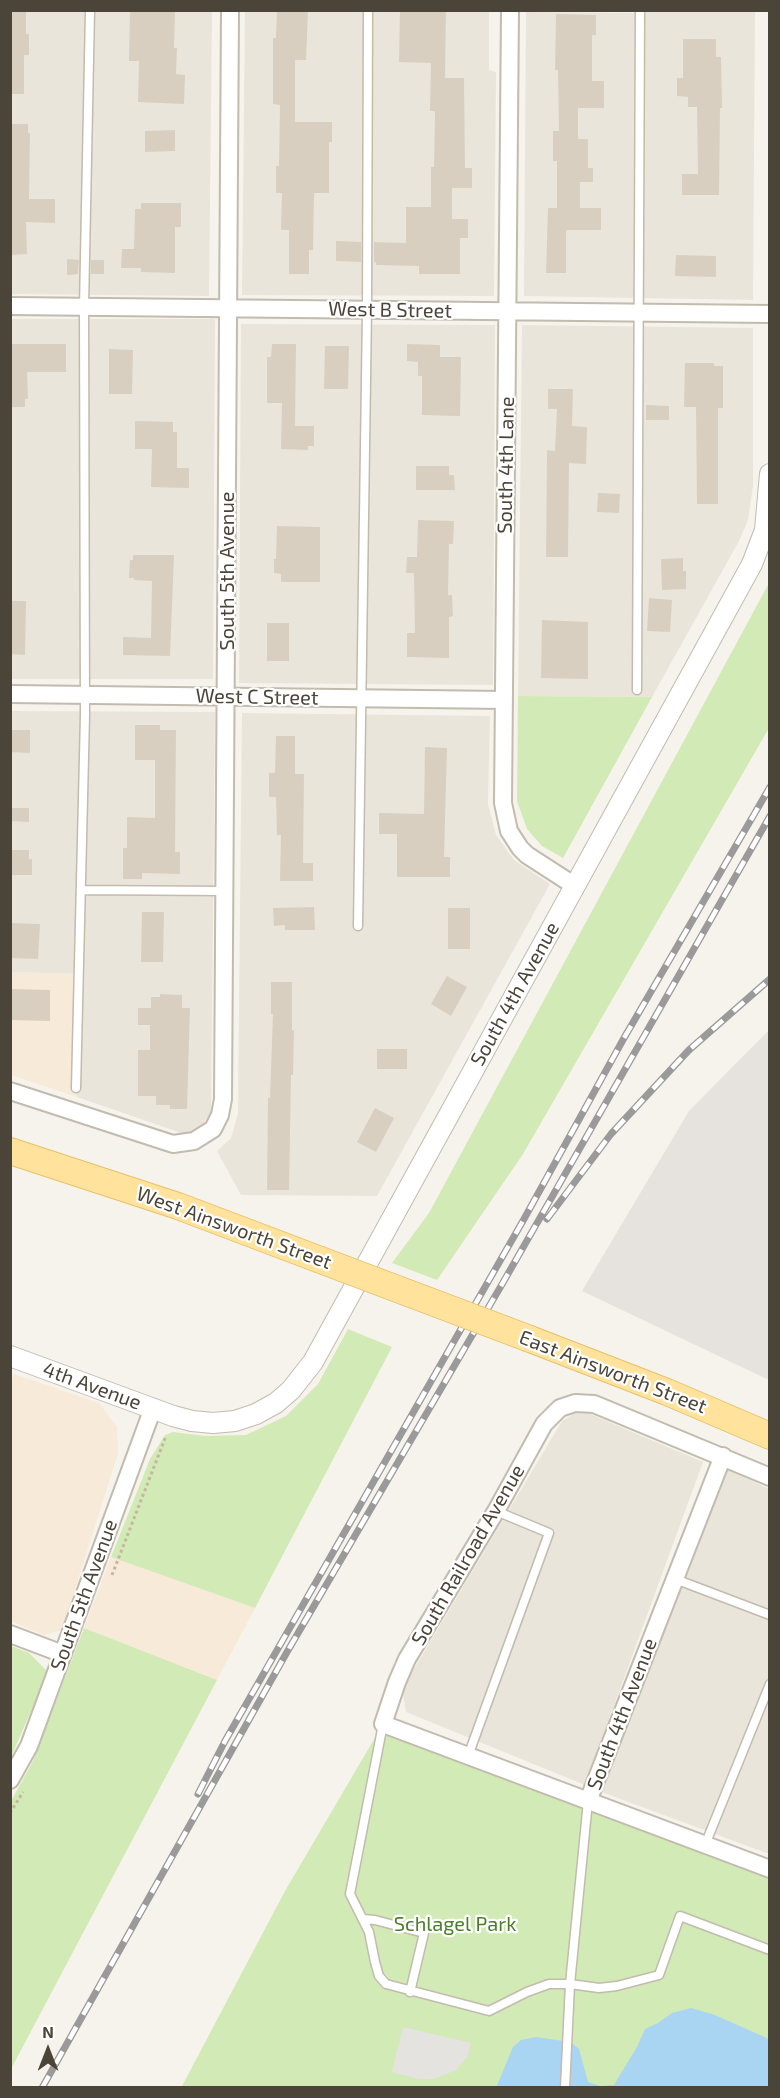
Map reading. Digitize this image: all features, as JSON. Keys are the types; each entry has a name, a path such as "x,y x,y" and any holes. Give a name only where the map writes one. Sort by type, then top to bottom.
{"main road":[{"name":"West Ainsworth Street","path":"10,1151 178,1206 456,1311"},
{"name":"East Ainsworth Street","path":"456,1311 667,1392 770,1436"}],"street":[{"name":"South 5th Avenue","path":"10,1091 173,1144 194,1142 213,1129 220,1115 223,1099 225,891 230,10"},
{"name":"South 4th Lane","path":"510,10 502,700 503,803 509,831 526,855 575,886"},
{"name":"West B Street","path":"10,306 770,314"},
{"name":"South 4th Avenue","path":"173,1416 213,1423 235,1421 256,1414 276,1403 301,1378 313,1362 752,564 765,531 770,474"},
{"name":"West C Street","path":"10,694 502,700"},
{"name":"4th Avenue","path":"10,1356 173,1416"},
{"name":"South Railroad Avenue","path":"383,1724 407,1659 496,1511 544,1424 560,1408 575,1403 594,1404 723,1456"},
{"name":"South 5th Avenue","path":"10,1780 29,1746 153,1408"},
{"name":"South 4th Avenue","path":"588,1801 723,1456"},
{"path":"723,1456 770,1477"},
{"path":"10,1634 63,1654"},
{"path":"383,1724 770,1869"}],"lane":[{"path":"76,1088 85,695 84,307 90,10"},
{"path":"358,926 367,310 368,10"},
{"path":"637,690 640,10"},
{"path":"81,890 225,891"},
{"path":"468,1756 549,1533 496,1511"},
{"path":"675,1579 770,1615"},
{"path":"705,1845 770,1684"},
{"path":"383,1724 350,1894 369,1932 379,1976 386,1984 489,2011 549,1984 599,1988 617,1986 659,1975 680,1916 770,1950"},
{"name":"South 4th Avenue","path":"565,2088 570,1984 588,1801"},
{"path":"363,1919 424,1933 410,1992"}],"shaded area":[{"path":"642,10 755,11 753,300 524,296 526,12 642,13"},
{"path":"11,11 212,11 209,296 11,294"},
{"path":"245,11 489,11 489,70 496,72 494,296 242,295"},
{"path":"11,319 215,319 213,679 11,679"},
{"path":"241,324 495,325 493,685 239,683"},
{"path":"522,325 753,328 753,486 748,520 739,541 652,697 518,696"},
{"path":"11,711 215,712 211,1113 199,1129 184,1134 77,1097 78,974 11,972"},
{"path":"242,713 490,716 488,804 496,835 514,860 550,884 377,1196 241,1195 217,1151 231,1138 238,1114"},
{"path":"11,972 78,974 77,1097 11,1075"},
{"path":"769,1030 769,1380 582,1291 689,1111"},
{"path":"14,1374 99,1403 117,1427 118,1453 62,1630 44,1635 11,1621 10,1383"},
{"path":"575,1413 590,1414 703,1462 585,1785 406,1712 402,1689 562,1421"},
{"path":"727,1469 769,1489 769,1854 599,1791"},
{"path":"111,1557 255,1608 217,1680 84,1628"},
{"path":"403,2027 471,2043 467,2057 456,2070 434,2079 419,2079 392,2072"}],"green space":[{"path":"769,583 769,728 523,1154 437,1280 392,1263 429,1213"},
{"path":"518,696 652,697 563,858 542,846 527,829 517,801"},
{"path":"348,1329 392,1347 255,1608 111,1557 150,1459 165,1435 173,1432 205,1436 246,1435 286,1416 318,1384"},
{"path":"84,1628 217,1680 11,2069 11,1801 33,1761"},
{"path":"11,1646 29,1653 48,1672 11,1757"},
{"name":"Schlagel Park","path":"383,1724 769,1869 769,2087 181,2088 285,1891"}],"water":[{"path":"691,2008 715,2015 769,2039 769,2087 496,2088 513,2047 521,2040 536,2037 570,2042 579,2049 588,2082 600,2086 614,2085 645,2029 672,2013"}],"building":[{"path":"10,10 26,10 29,55 24,55 24,94 10,94"},
{"path":"130,10 175,10 176,74 185,75 184,104 138,102 139,61 129,61"},
{"path":"277,10 308,10 306,60 295,60 295,122 332,122 332,142 329,142 329,193 314,193 313,250 309,250 309,274 289,274 289,230 281,230 282,193 276,193 280,105 273,104 273,38 276,38"},
{"path":"400,10 446,10 445,78 464,78 465,168 472,168 472,188 452,188 452,219 468,219 468,238 460,238 460,274 419,274 419,266 376,265 374,262 374,242 406,243 406,207 431,207 435,111 430,111 431,63 399,62"},
{"path":"556,14 596,15 596,35 592,35 592,81 604,81 604,108 578,108 578,139 588,139 588,168 593,168 593,182 580,182 580,208 601,208 601,230 566,230 566,273 546,273 548,208 557,208 557,161 553,161 553,131 559,131 558,70 555,70"},
{"path":"683,39 716,39 716,57 721,57 719,195 682,195 682,174 698,174 697,107 688,107 688,97 677,96 677,78 683,78"},
{"path":"10,124 28,124 28,133 30,133 29,199 55,199 55,223 26,222 27,254 10,255"},
{"path":"175,130 175,151 145,152 145,131"},
{"path":"141,203 181,203 181,227 175,227 175,273 141,272 141,268 121,268 122,249 134,249 135,209 141,209"},
{"path":"336,241 361,242 361,262 336,261"},
{"path":"676,255 716,256 716,277 675,276"},
{"path":"67,259 79,260 78,274 67,275"},
{"path":"91,260 104,260 104,274 91,274"},
{"path":"10,344 66,344 66,372 27,372 28,399 25,399 25,407 10,407"},
{"path":"272,344 296,344 295,426 314,426 314,446 308,446 308,450 281,449 282,403 267,403 267,357 271,357"},
{"path":"407,344 440,345 440,357 461,357 460,416 422,415 422,376 418,376 418,362 407,361"},
{"path":"325,346 349,346 348,389 324,389"},
{"path":"109,349 133,350 132,394 109,394"},
{"path":"685,363 714,363 714,366 723,366 723,408 718,408 718,504 697,504 696,407 684,407"},
{"path":"548,389 573,389 572,426 587,427 586,464 569,463 568,557 546,557 547,450 555,451 557,409 548,409"},
{"path":"646,405 669,406 669,420 646,420"},
{"path":"135,421 173,422 173,432 177,432 177,468 189,468 189,488 151,487 152,449 135,449"},
{"path":"416,466 449,466 449,475 454,475 455,490 416,490"},
{"path":"598,493 620,494 619,513 597,512"},
{"path":"418,520 454,521 453,544 449,544 448,595 452,595 453,616 449,617 449,658 407,657 407,633 415,633 414,573 406,573 407,557 417,557"},
{"path":"277,526 320,527 320,582 281,582 281,574 274,573"},
{"path":"133,555 174,555 170,656 123,655 123,637 151,638 152,581 129,578 130,560 133,560"},
{"path":"683,558 686,589 662,590 661,559"},
{"path":"649,598 672,600 670,632 647,631"},
{"path":"10,601 26,601 25,655 10,654"},
{"path":"542,620 588,622 588,679 541,678"},
{"path":"267,623 289,623 289,661 267,661"},
{"path":"135,725 160,725 160,730 176,730 175,852 180,852 180,874 142,873 142,879 123,879 123,848 127,848 127,817 155,818 155,760 135,760"},
{"path":"10,730 30,730 30,753 10,752"},
{"path":"276,736 295,736 295,774 304,774 303,863 313,863 313,881 280,881 281,835 277,835 276,797 269,797 269,773 275,773"},
{"path":"425,747 447,748 444,857 450,857 450,877 397,877 397,834 379,834 379,813 424,814"},
{"path":"10,808 29,808 29,822 10,821"},
{"path":"10,850 29,850 29,859 32,859 32,875 10,875"},
{"path":"314,907 315,930 285,930 285,925 274,926 273,908"},
{"path":"448,908 470,908 470,949 448,949"},
{"path":"142,912 164,912 163,962 141,962"},
{"path":"10,923 40,924 38,959 10,958"},
{"path":"447,976 467,987 451,1016 431,1004"},
{"path":"271,982 292,982 292,1030 294,1030 289,1190 267,1190 268,1098 270,1098 273,1014 271,1014"},
{"path":"10,989 50,990 50,1021 10,1020"},
{"path":"160,994 182,995 182,1008 190,1008 187,1109 170,1109 170,1105 156,1105 156,1096 138,1096 138,1050 150,1050 150,1025 138,1025 138,1008 151,1008 151,997 160,997"},
{"path":"377,1049 407,1049 407,1069 377,1069"},
{"path":"375,1108 394,1118 376,1152 357,1142"}],"railway":[{"path":"198,1794 225,1741 524,1219 624,1038 770,787"},
{"path":"42,2088 287,1652 501,1286 770,816"},
{"path":"547,1219 611,1134 689,1050 770,979"}]}
